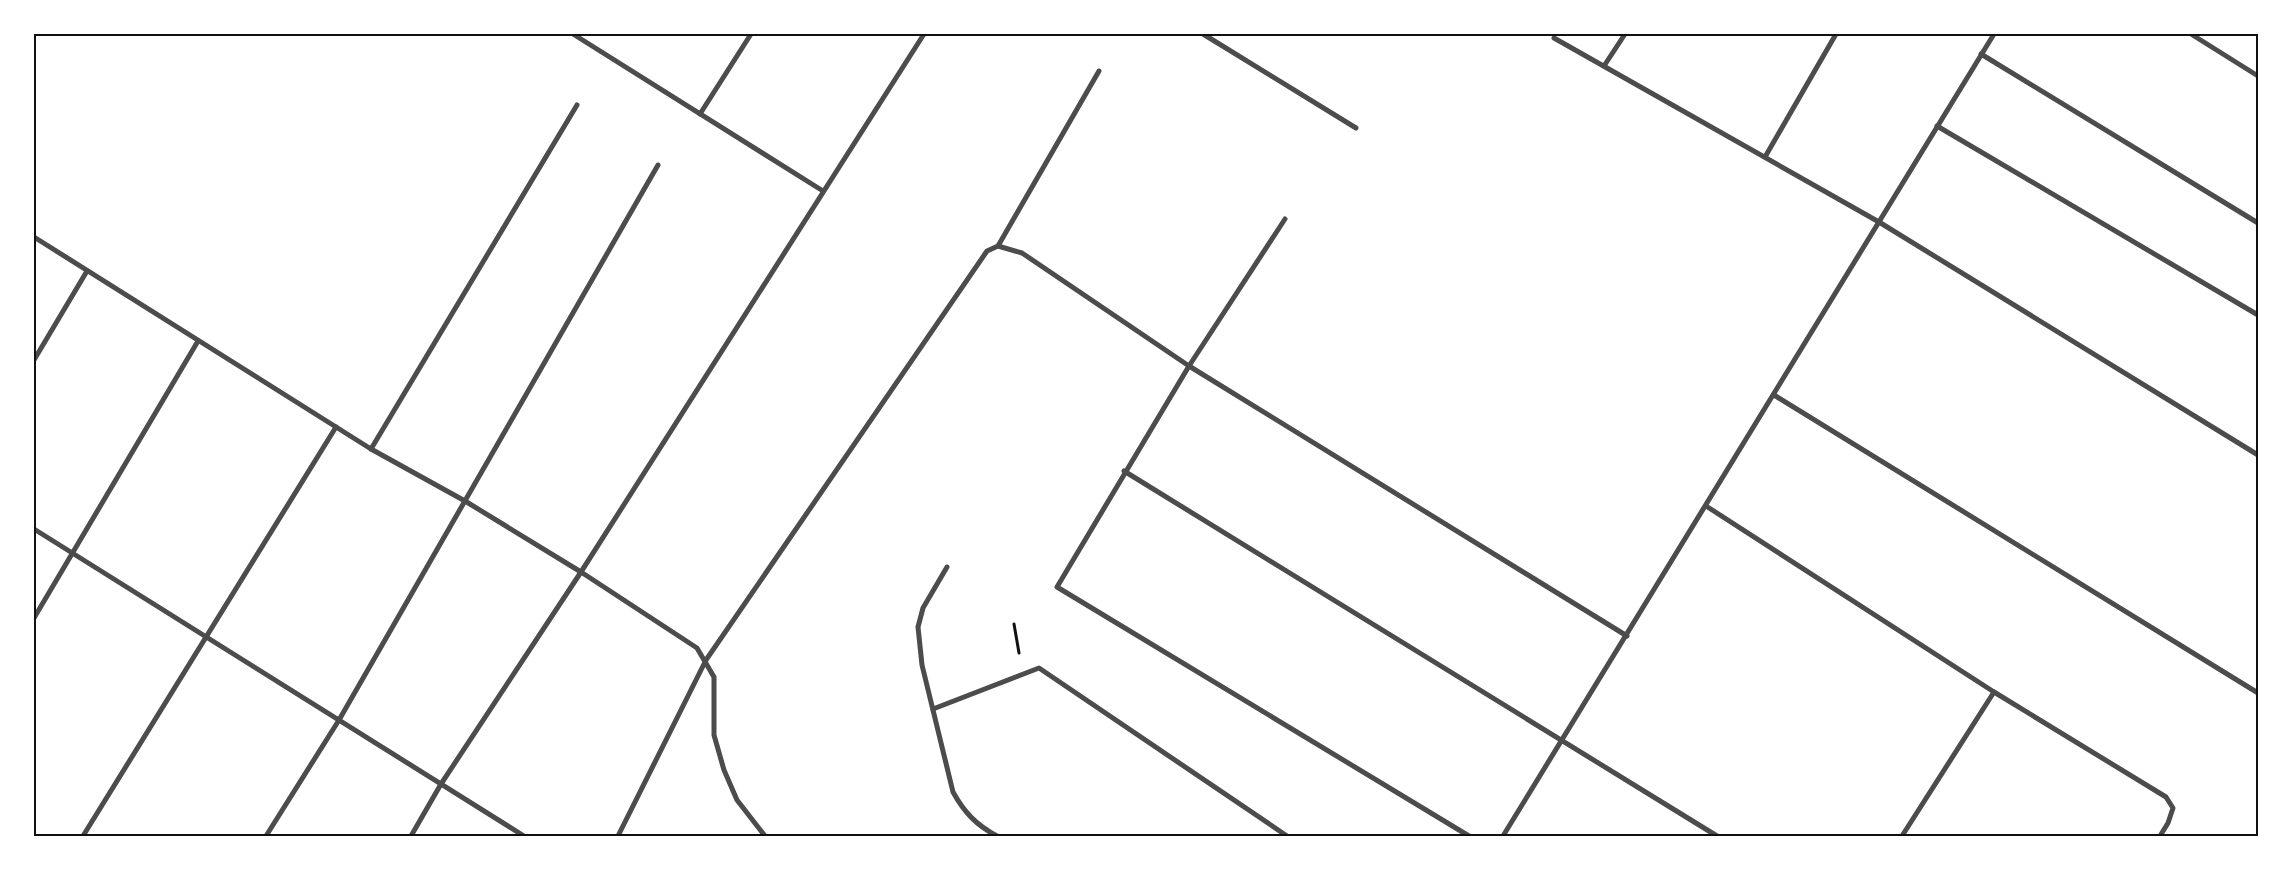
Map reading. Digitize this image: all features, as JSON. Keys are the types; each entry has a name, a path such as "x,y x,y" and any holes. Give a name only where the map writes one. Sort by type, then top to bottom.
{"street":[{"path":"573,34 823,191"},
{"path":"584,41 589,34"},
{"path":"700,114 750,34"},
{"path":"411,836 441,784 581,572 924,34"},
{"path":"1203,34 1356,128"},
{"path":"1604,66 1625,34"},
{"path":"1764,157 1836,34"},
{"path":"1503,836 1563,742 1994,34"},
{"path":"2191,34 2258,76"},
{"path":"1554,38 1879,222 2258,455"},
{"path":"1981,54 2258,223"},
{"path":"998,246 1099,71"},
{"path":"371,449 576,105"},
{"path":"1937,126 2258,315"},
{"path":"266,836 339,720 658,165"},
{"path":"1285,219 1189,366 1124,471 1057,587 1469,836"},
{"path":"34,237 371,449 465,501 581,572 678,633 698,648 714,677 714,735 724,770 738,800 765,836"},
{"path":"618,836 706,660 987,251 998,246 1010,248 1022,254 1189,366 1627,636"},
{"path":"34,360 87,271"},
{"path":"34,618 198,340"},
{"path":"1774,395 2258,693"},
{"path":"83,836 336,427"},
{"path":"1124,471 1717,836"},
{"path":"1706,506 1994,692 2166,797 2173,808 2168,823 2160,836"},
{"path":"34,529 524,836"},
{"path":"947,567 923,608 918,627 922,665 953,792 962,808 972,820 997,836"},
{"path":"933,709 1039,668 1287,836"},
{"path":"1902,836 1994,692"}],"path":[{"path":"1014,624 1018,653"}]}
